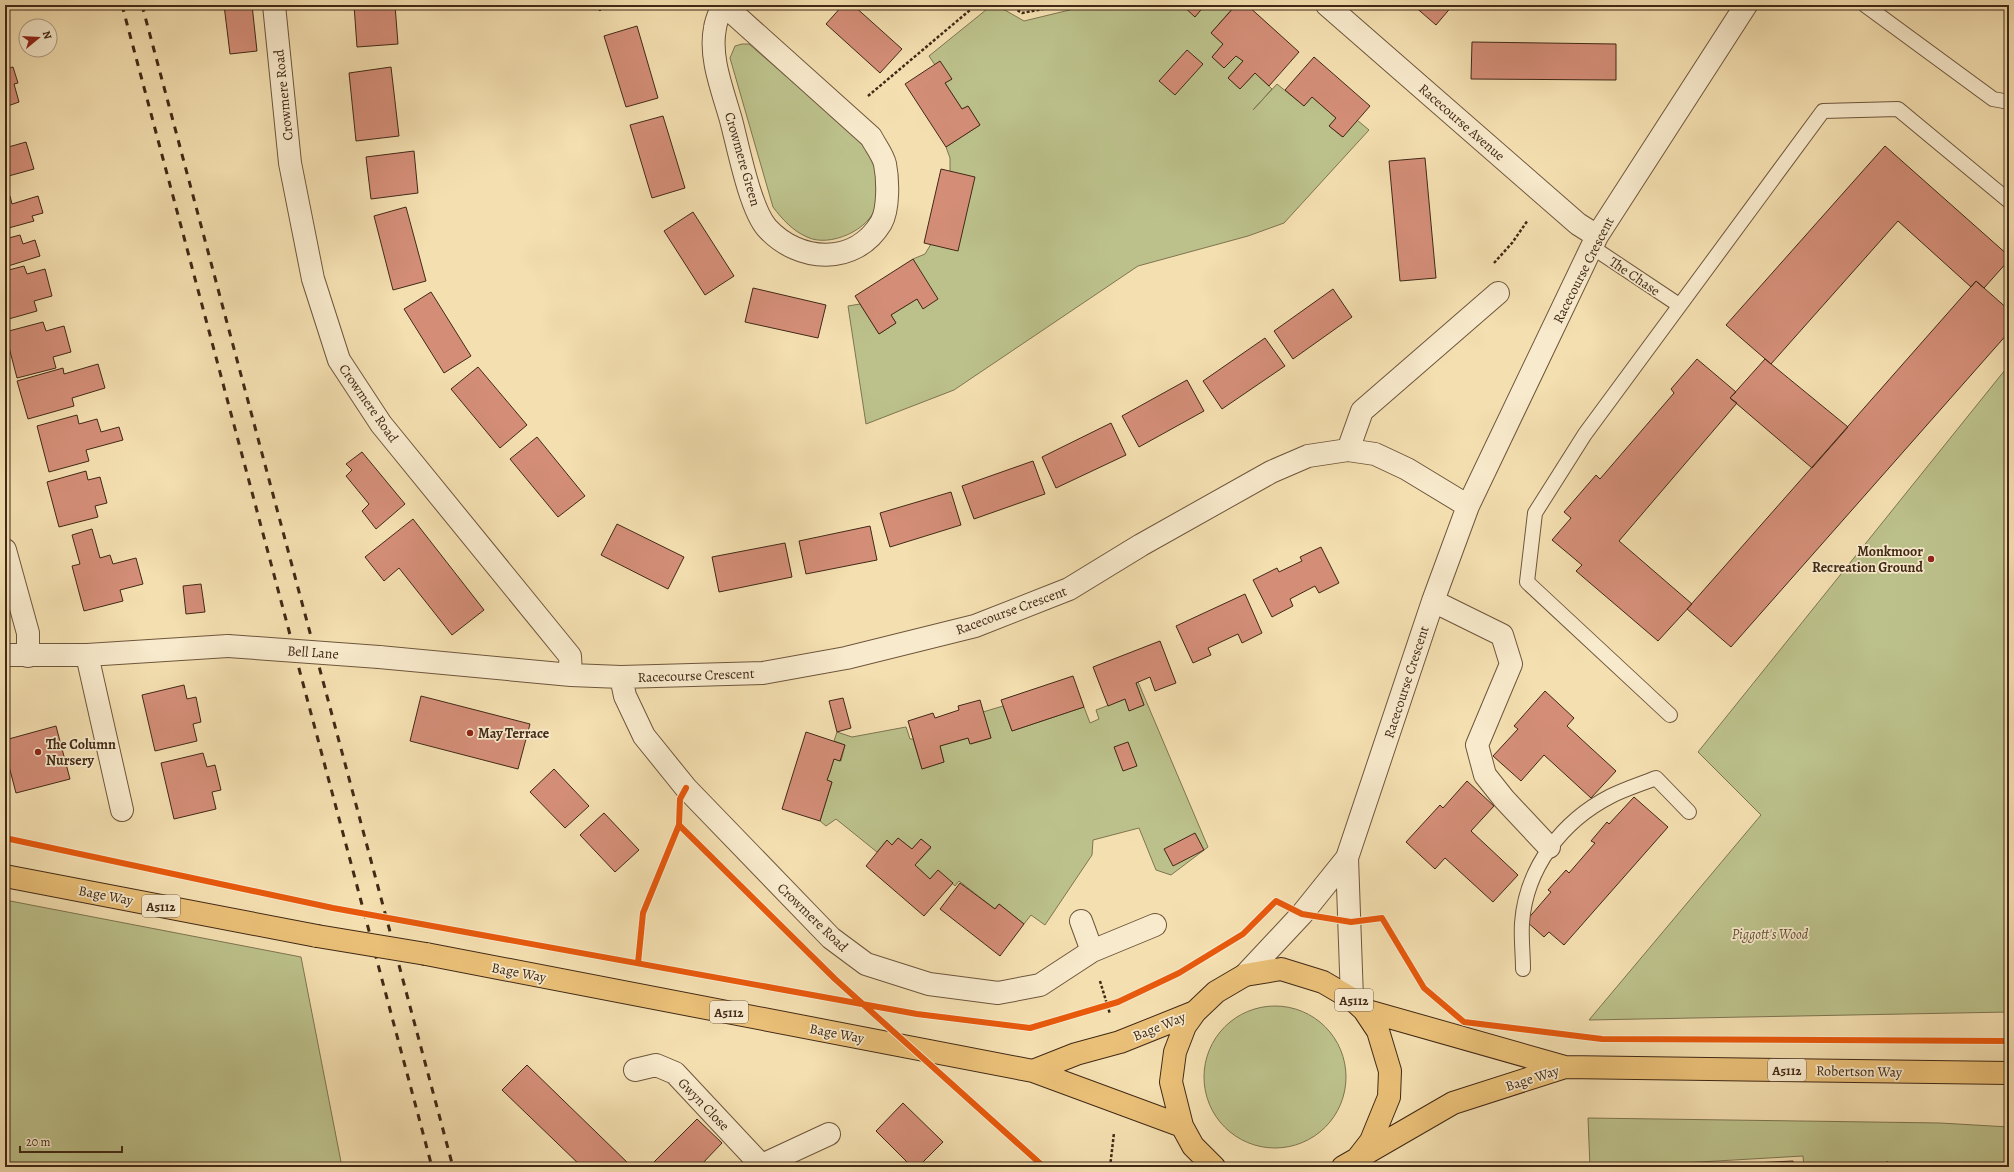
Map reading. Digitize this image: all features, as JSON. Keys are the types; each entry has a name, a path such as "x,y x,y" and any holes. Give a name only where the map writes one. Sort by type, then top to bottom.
{"main road":[{"name":"Bage Way","path":"5,876 317,936 426,954 1033,1071 1182,1126"},
{"name":"A5112","path":"1214,1167 1194,1157 1182,1126 1170,1082 1175,1052 1185,1026 1195,1012 1216,992 1245,975 1281,970 1323,982 1358,1004 1378,1030 1390,1072 1389,1097 1371,1141 1350,1163"},
{"name":"Bage Way","path":"1358,1004 1565,1067"},
{"name":"Bage Way","path":"1033,1071 1076,1054 1120,1042 1195,1012"},
{"name":"Bage Way","path":"1350,1163 1453,1103 1565,1067"},
{"name":"Robertson Way","path":"1565,1067 2009,1073"}],"street":[{"name":"Crowmere Road","path":"274,5 290,163 313,279 339,360 381,424 570,656 571,675"},
{"name":"Crowmere Green","path":"724,5 871,137 885,162 888,195 882,222 867,241 838,255 809,254 789,246 767,228 753,201 714,55 715,28 724,5"},
{"name":"Racecourse Avenue","path":"1327,5 1578,224 1595,241"},
{"name":"Racecourse Crescent","path":"1245,975 1302,914 1347,858 1433,601 1468,506 1595,241 1746,5"},
{"path":"1348,450 1362,411 1498,292"},
{"name":"Racecourse Crescent","path":"620,677 763,673 846,658 975,626 1068,589 1141,545 1270,472 1308,456 1348,450 1375,454 1407,469 1468,506"},
{"path":"5,550 28,633 28,656"},
{"path":"1433,601 1502,635 1511,664 1477,745 1485,775 1504,799 1549,847"},
{"name":"Bell Lane","path":"5,656 88,655 228,646 379,657 571,675 620,677"},
{"path":"88,655 122,810"},
{"name":"Crowmere Road","path":"620,677 625,696 644,736 686,788 831,938 866,964 929,984 998,993 1040,985 1092,951 1155,925"},
{"name":"Racecourse Crescent","path":"1347,858 1358,1004"},
{"path":"1081,921 1092,951"},
{"name":"Gwyn Close","path":"635,1070 656,1065 675,1073 763,1166 829,1134"}],"lane":[{"path":"1866,5 1992,99 2009,102"},
{"path":"1992,99 2009,96"},
{"path":"1670,715 1527,582 1535,513 1584,434 1823,111 1898,108 2009,201"},
{"name":"The Chase","path":"1595,241 1678,305"},
{"path":"1523,969 1522,923 1531,881 1549,847 1573,820 1610,797 1656,778 1690,812"}],"path":[{"path":"846,115 976,5"},
{"path":"1009,5 1022,13 1064,5"},
{"path":"1498,292 1487,271 1512,243 1530,218"},
{"path":"1092,951 1110,1004 1111,1017"},
{"path":"1100,1007 1110,1004"},
{"path":"1110,1167 1115,1130"}],"green space":[{"path":"992,5 996,5 1024,21 1082,7 1084,5 1182,5 1195,16 1205,5 1216,5 1221,9 1225,5 1231,10 1211,33 1223,44 1212,57 1224,68 1236,56 1243,61 1228,78 1240,89 1255,73 1272,89 1253,110 1277,84 1304,106 1312,97 1336,118 1329,126 1342,137 1357,120 1369,130 1284,223 1248,236 1138,266 954,390 866,424 848,306 860,304 879,334 896,323 891,315 917,299 923,308 913,259 925,254 931,244 950,171 950,158 946,147 980,125 968,106 962,109 945,83 952,79 935,65 929,56"},
{"path":"749,44 841,124 856,138 869,154 876,173 878,195 873,214 858,229 837,238 816,240 807,237 792,228 773,207 730,58 735,46"},
{"name":"Monkmoor Recreation Ground","path":"2009,365 2009,1012 1589,1020 1761,815 1698,752"},
{"path":"1138,682 1208,847 1171,875 1156,870 1139,828 1093,840 1092,855 1045,925 1031,915 1024,924 999,904 995,909 959,881 955,886 938,870 930,879 915,865 931,848 921,839 912,849 898,838 892,845 887,840 877,852 836,819 826,826 820,821 832,782 827,780 834,759 841,761 845,745 834,741 837,732 852,737 906,727 910,739 913,739 922,769 944,762 940,746 968,738 971,744 991,738 983,712 1003,706 1012,731 1084,707 1090,723 1099,719 1096,710 1125,699 1130,710 1144,705 1136,683"},
{"path":"5,900 301,957 342,1167 5,1167"},
{"path":"1268,1006 1282,1006 1296,1009 1308,1014 1320,1022 1330,1032 1341,1050 1345,1063 1345,1091 1341,1104 1330,1122 1320,1132 1308,1140 1296,1145 1282,1148 1268,1148 1254,1145 1242,1140 1230,1132 1220,1122 1212,1110 1207,1098 1204,1084 1204,1070 1207,1056 1212,1044 1220,1032 1230,1022 1242,1014 1254,1009"},
{"path":"1588,1118 1940,1123 2009,1127 2009,1167 1913,1167 1911,1165 1909,1167 1893,1167 1887,1161 1881,1167 1804,1167 1803,1156 1648,1165 1648,1167 1590,1167"}],"building":[{"path":"224,5 252,5 257,51 230,54"},
{"path":"354,5 395,5 398,44 357,47"},
{"path":"593,5 605,5 600,11"},
{"path":"843,5 853,5 902,49 880,73 826,24"},
{"path":"1182,5 1205,5 1195,17"},
{"path":"1236,5 1247,5 1299,52 1269,86 1255,73 1240,89 1228,78 1243,61 1236,56 1224,68 1212,57 1223,44 1211,33"},
{"path":"1413,5 1453,5 1436,25"},
{"path":"637,26 658,98 626,107 604,36"},
{"path":"1472,42 1616,44 1616,80 1471,79"},
{"path":"1187,50 1203,64 1175,95 1159,81"},
{"path":"1314,57 1370,106 1343,137 1329,126 1336,118 1312,97 1304,106 1285,90"},
{"path":"940,61 952,79 945,83 962,109 968,106 980,125 946,147 905,84"},
{"path":"13,67 18,83 14,84 19,102 5,107 5,69"},
{"path":"391,67 399,136 356,141 349,73"},
{"path":"663,116 685,188 652,198 630,125"},
{"path":"26,142 34,169 5,177 5,148"},
{"path":"1885,146 2009,256 2009,260 1984,288 1976,281 1971,287 1898,221 1771,364 1726,325"},
{"path":"414,151 418,193 371,199 366,157"},
{"path":"1425,158 1436,278 1400,281 1389,161"},
{"path":"941,169 975,177 958,251 924,243"},
{"path":"10,196 12,204 38,196 43,213 32,216 34,221 5,229 5,197"},
{"path":"406,207 426,281 393,290 374,216"},
{"path":"693,212 734,276 705,295 664,231"},
{"path":"20,235 23,244 35,240 40,256 5,267 5,239"},
{"path":"913,259 938,299 923,309 917,299 891,315 896,323 879,334 855,296"},
{"path":"24,266 27,274 45,269 52,296 34,301 37,311 5,320 5,271"},
{"path":"1976,281 2009,310 2009,332 1731,647 1687,609"},
{"path":"753,288 826,305 818,338 745,322"},
{"path":"1333,289 1352,317 1293,359 1274,331"},
{"path":"431,292 471,356 444,373 404,309"},
{"path":"43,322 46,331 64,326 71,352 53,357 56,368 17,378 5,332"},
{"path":"1265,338 1285,366 1222,409 1203,381"},
{"path":"1697,359 1736,392 1730,398 1737,403 1619,541 1692,604 1658,641 1576,571 1582,565 1552,540 1571,518 1564,512 1596,475 1600,479 1674,393 1671,389"},
{"path":"1765,359 1848,427 1812,468 1730,398"},
{"path":"98,364 105,388 72,398 74,406 28,419 17,381 63,368 64,374"},
{"path":"478,367 527,425 500,448 451,389"},
{"path":"1187,380 1204,411 1139,447 1122,416"},
{"path":"77,415 79,424 97,419 101,432 119,427 123,440 86,450 89,461 49,472 37,426"},
{"path":"1111,423 1126,455 1056,488 1042,457"},
{"path":"537,437 585,496 558,517 510,459"},
{"path":"362,452 405,504 376,529 362,511 369,504 346,476 352,470 346,464"},
{"path":"1033,461 1045,494 974,519 962,486"},
{"path":"86,471 88,480 100,477 107,503 95,506 98,517 59,527 47,482"},
{"path":"951,492 961,525 890,547 880,513"},
{"path":"413,519 484,610 452,635 399,568 384,581 365,557"},
{"path":"617,524 684,557 668,589 601,555"},
{"path":"870,526 877,560 806,574 799,541"},
{"path":"92,529 100,558 110,555 113,564 136,558 143,584 120,590 123,601 84,611 72,566 80,564 72,535"},
{"path":"785,543 792,577 719,592 712,557"},
{"path":"1321,547 1339,583 1319,593 1315,586 1290,599 1293,606 1272,617 1253,580 1277,568 1279,572 1302,561 1300,557"},
{"path":"201,584 205,612 186,614 183,586"},
{"path":"1245,594 1262,633 1242,643 1238,634 1208,648 1211,655 1193,663 1176,626"},
{"path":"1160,641 1176,683 1155,691 1150,677 1136,683 1144,705 1129,711 1125,699 1108,706 1093,667"},
{"path":"1073,676 1084,707 1012,731 1001,700"},
{"path":"184,685 187,699 196,697 201,722 193,724 197,741 155,751 142,695"},
{"path":"1545,691 1574,718 1567,726 1616,771 1591,798 1544,755 1521,781 1493,756 1518,729 1514,726"},
{"name":"May Terrace","path":"421,696 530,724 518,769 410,741"},
{"path":"843,698 851,728 837,732 829,701"},
{"path":"980,700 991,738 970,744 968,738 940,746 944,762 922,769 908,721 933,713 935,718 959,710 958,706"},
{"path":"56,726 70,779 16,793 5,751 5,740"},
{"path":"806,732 845,745 840,761 834,759 827,780 832,782 820,821 782,809"},
{"path":"1128,742 1137,766 1123,771 1114,747"},
{"path":"203,753 207,767 215,765 221,790 212,792 216,809 174,819 161,763"},
{"path":"554,769 589,806 565,828 530,792"},
{"path":"1467,781 1494,806 1471,831 1518,875 1493,902 1445,858 1435,869 1406,842 1440,805 1443,808"},
{"path":"1634,797 1668,827 1564,945 1549,932 1544,937 1526,921 1551,892 1548,890 1566,870 1569,873 1595,843 1591,841 1607,822 1609,824"},
{"path":"604,813 639,850 615,872 580,835"},
{"path":"1195,833 1204,850 1173,866 1164,849"},
{"path":"898,838 912,849 921,839 931,847 915,865 930,879 938,870 953,883 924,916 866,866 887,840 892,845"},
{"path":"960,883 995,909 999,904 1024,924 1000,956 940,909"},
{"path":"527,1065 632,1167 582,1167 502,1090"},
{"path":"903,1103 943,1142 918,1167 912,1167 876,1131"},
{"path":"697,1119 722,1143 699,1167 649,1167"},
{"path":"1793,1161 1794,1167 1714,1167 1714,1165"}],"railway":[{"path":"122,5 432,1167"},
{"path":"142,5 453,1167"}],"cycle path":[{"path":"686,788 680,799 679,825 835,979 1044,1167"},
{"path":"638,963 643,913 679,825"},
{"path":"5,838 333,908 917,1014 1030,1028 1118,1002 1179,973 1243,934 1276,901 1302,914 1351,922 1382,918 1424,988 1464,1022 1602,1039 2009,1041"}],"place":[{"name":"Monkmoor Recreation Ground","path":"1931,559"},
{"name":"May Terrace","path":"470,733"},
{"name":"The Column Nursery","path":"38,752"}],"park label":[{"name":"Piggott's Wood","path":"1770,934"}]}
